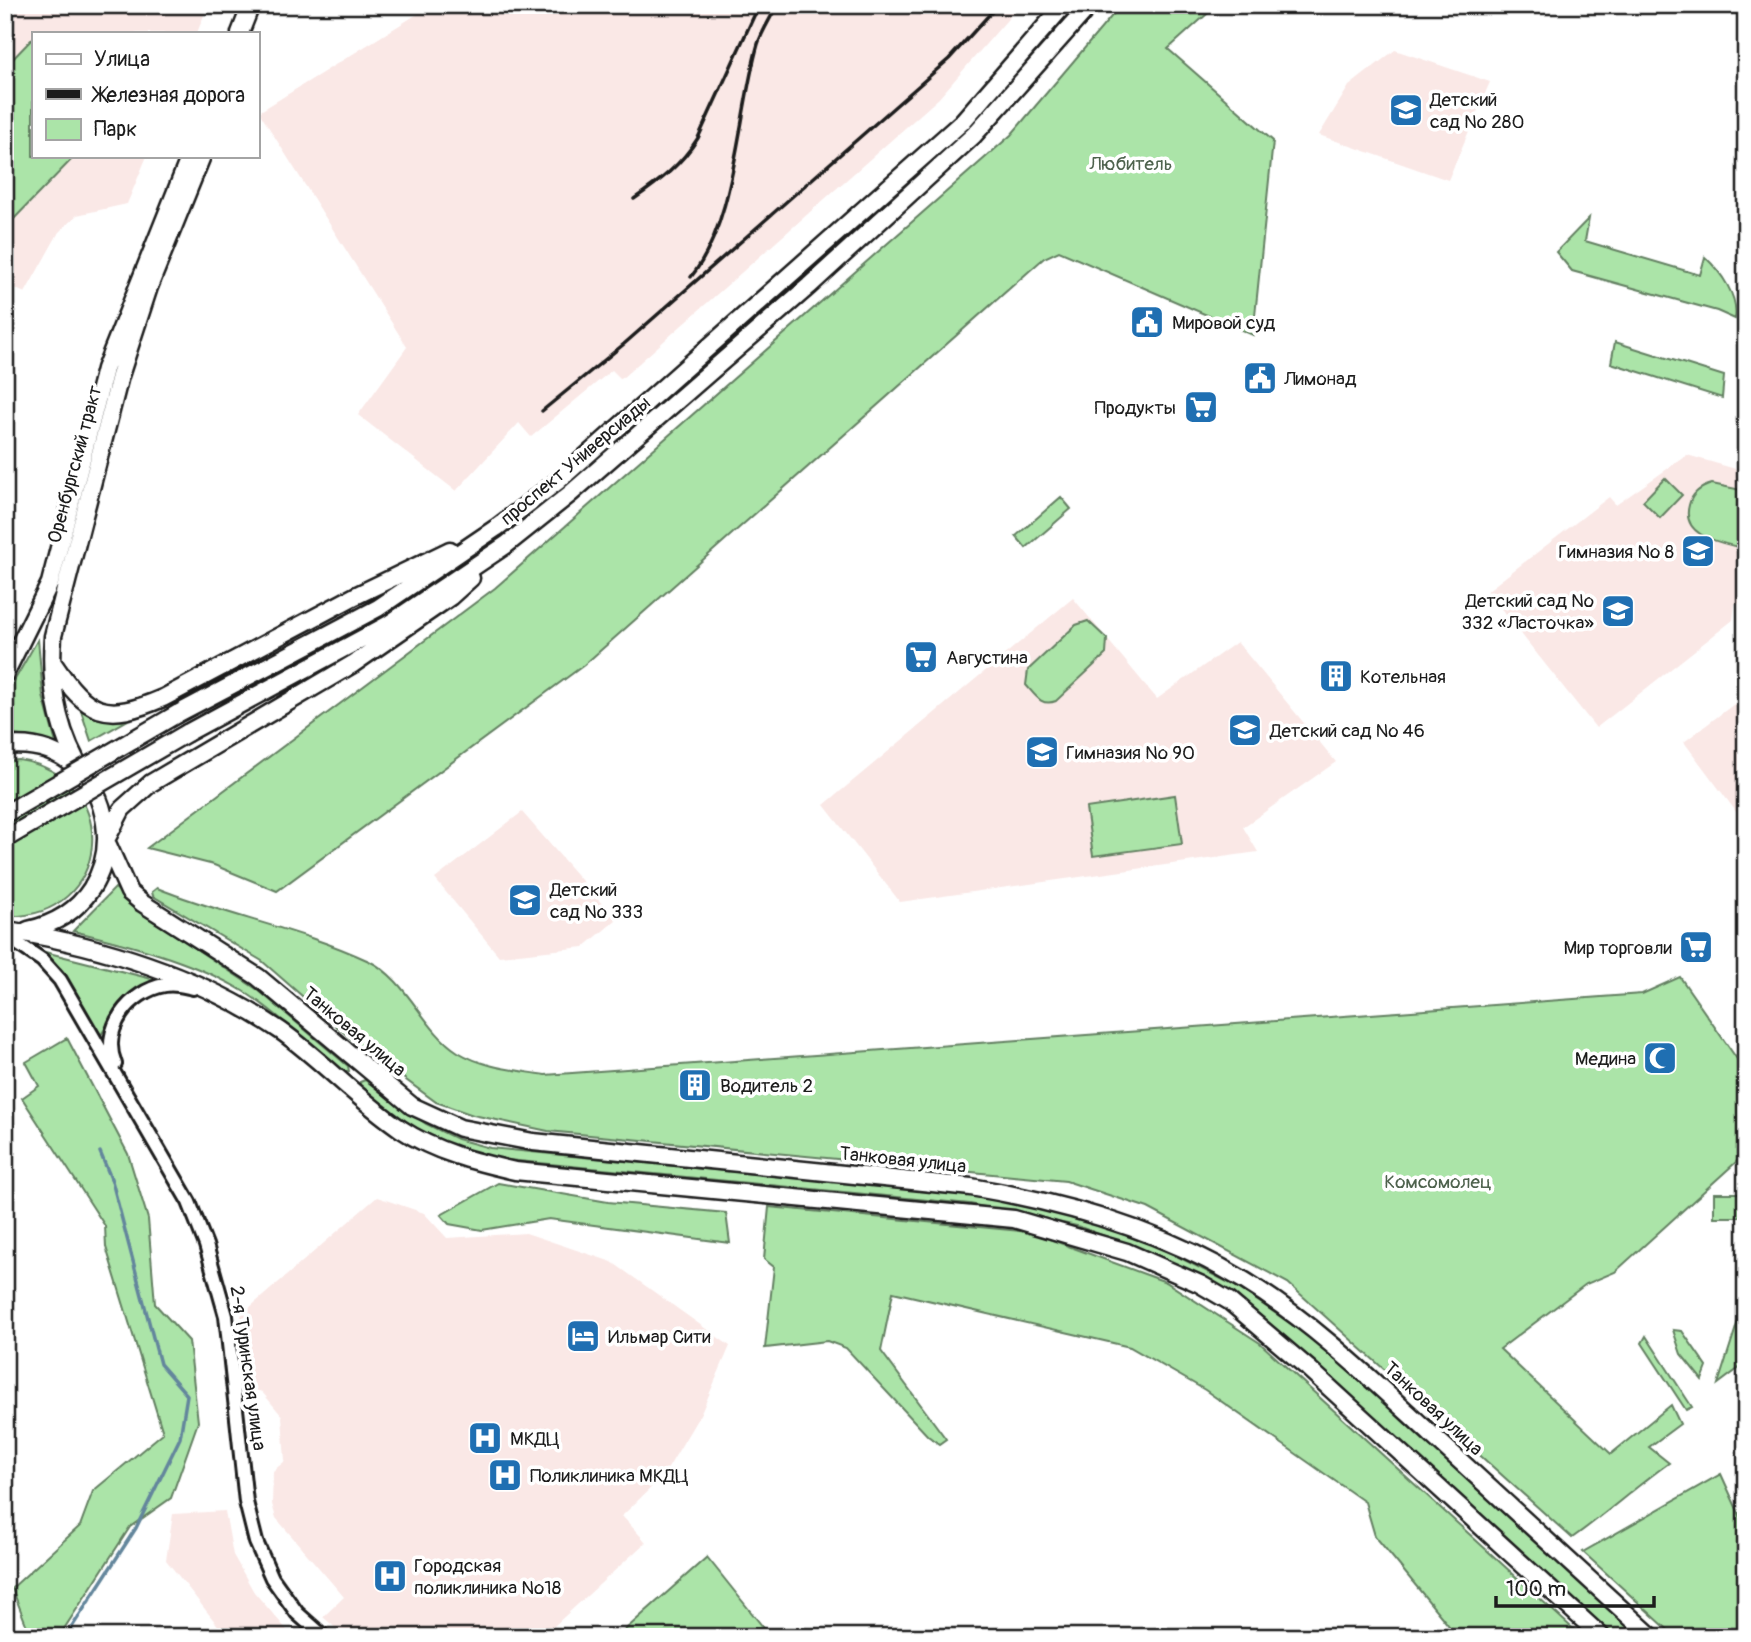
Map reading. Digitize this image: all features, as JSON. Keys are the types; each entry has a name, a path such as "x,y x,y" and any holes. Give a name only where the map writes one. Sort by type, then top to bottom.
{"main road":[{"path":"240,32 251,5"},
{"path":"251,32 262,5"},
{"name":"проспект Универсиады","path":"5,814 177,715 378,608 496,528 569,471 962,122 1064,5"},
{"name":"проспект Универсиады","path":"5,839 187,733 389,624 506,545 580,485 799,295 974,135 1090,5"},
{"name":"Оренбургский тракт","path":"5,674 50,583 105,369 189,158"},
{"name":"Оренбургский тракт","path":"92,786 73,759 66,742 53,690 51,661 60,603 107,416 149,287 200,158"},
{"path":"51,661 72,690 93,707 107,713 132,711 163,698 355,596 496,528"},
{"path":"8,932 54,923 78,907 95,885 108,842 122,809 151,783 353,664 450,597 506,545"},
{"path":"5,746 26,746 54,754 81,773 92,786"},
{"name":"Танковая улица","path":"92,786 105,815 108,842 124,882 142,903 258,977 362,1067 412,1106 460,1128 533,1142 971,1187 1083,1211 1165,1241 1244,1280 1333,1344 1652,1637"},
{"path":"8,932 58,939 118,956 217,993 282,1032 402,1130 462,1159 515,1171 1014,1219 1076,1235 1154,1262 1228,1301 1308,1368 1602,1637"},
{"path":"347,1087 362,1067"}],"street":[{"name":"2-я Туринская улица","path":"8,932 56,974 189,1202 217,1278 226,1316 246,1502 256,1542 272,1578 297,1613 324,1637"},
{"path":"133,1102 110,1047 112,1029 121,1013 143,994 163,985 174,984 217,993"}],"shaded area":[{"path":"5,5 208,5 197,32 32,32 32,158 146,158 127,204 77,215 59,232 25,293 5,284"},
{"path":"432,5 1020,5 939,98 621,379 612,370 531,437 519,423 456,491 358,415 407,347 259,112"},
{"name":"Детский сад № 280","path":"1395,50 1490,82 1448,180 1319,135 1349,86"},
{"name":"Детский сад № 332 «Ласточка»","path":"1687,455 1746,472 1746,604 1735,603 1733,620 1596,728 1487,591 1609,497 1616,505"},
{"name":"Гимназия № 90","path":"1073,598 1157,699 1237,642 1336,762 1243,827 1258,852 900,902 824,805"},
{"path":"1746,695 1746,825 1684,742"},
{"name":"Детский сад № 333","path":"522,812 616,920 584,947 499,956 435,879"},
{"name":"МКДЦ","path":"377,1197 424,1213 447,1238 526,1233 612,1262 730,1346 702,1411 664,1475 622,1516 646,1542 542,1637 346,1637 323,1617 344,1597 276,1518 272,1504 273,1471 285,1461 282,1416 262,1392 249,1388 241,1315"},
{"path":"225,1511 233,1555 254,1592 293,1637 227,1637 166,1560 173,1514"}],"green space":[{"name":"Любитель","path":"1121,5 1217,5 1168,49 1273,141 1253,335 1059,251 1044,258 584,665 277,891 214,865 147,848 495,588 1011,135"},
{"path":"32,39 32,158 73,158 8,225 5,222 5,67"},
{"path":"1589,218 1585,241 1700,275 1705,257 1728,285 1736,311 1735,319 1717,311 1572,271 1556,252"},
{"path":"1615,342 1724,376 1722,398 1611,363"},
{"path":"1665,478 1682,495 1660,518 1643,501"},
{"path":"1712,484 1746,491 1746,549 1706,537 1691,525 1688,516 1692,497"},
{"path":"1061,497 1071,509 1026,548 1016,536"},
{"path":"1088,621 1107,639 1106,654 1056,701 1042,701 1026,685 1028,670 1076,625"},
{"path":"38,639 43,696 57,747 28,737 5,734 5,697"},
{"path":"78,702 102,718 126,721 91,741"},
{"path":"19,760 53,772 77,792 89,818 92,846 84,873 67,896 41,911 5,916 5,761"},
{"path":"1175,795 1182,844 1093,856 1086,808"},
{"path":"115,888 151,919 258,990 348,1066 349,1071 341,1073 264,1006 217,977 157,954 73,931"},
{"name":"Комсомолец","path":"157,888 317,940 369,961 383,969 394,980 435,1031 458,1052 489,1065 545,1075 1642,994 1680,977 1746,1072 1746,1153 1615,1272 1586,1284 1500,1349 1611,1454 1671,1405 1680,1424 1649,1447 1669,1463 1572,1538 1288,1283 1148,1208 1066,1181 548,1131 473,1115 436,1102 357,1044 262,961 153,896 152,892"},
{"path":"37,950 156,980 118,1006 100,1037 61,969"},
{"path":"67,1038 128,1154 148,1219 155,1304 189,1341 198,1422 171,1498 130,1527 60,1635 31,1637 12,1588 80,1526 93,1491 163,1433 106,1247 105,1226 22,1098 39,1086 26,1062"},
{"path":"365,1080 426,1124 457,1139 490,1148 970,1195 1079,1218 1161,1248 1239,1288 1330,1351 1643,1637 1614,1637 1275,1332 1203,1279 1157,1255 1077,1226 970,1204 486,1158 422,1135 360,1088 360,1082"},
{"path":"498,1183 608,1202 726,1213 730,1243 549,1219 482,1230 449,1224 441,1215"},
{"path":"1714,1193 1746,1193 1746,1217 1714,1217"},
{"path":"769,1207 1030,1232 1166,1282 1260,1343 1582,1637 1458,1637 1375,1536 1365,1502 1205,1390 1130,1347 893,1292 881,1351 946,1439 939,1444 928,1436 846,1348 827,1341 765,1348 774,1267 764,1259"},
{"path":"1746,1315 1746,1363 1718,1384 1739,1318"},
{"path":"1673,1330 1682,1331 1707,1367 1702,1380 1681,1354"},
{"path":"1646,1336 1692,1407 1686,1410 1642,1343"},
{"path":"1721,1474 1746,1529 1746,1637 1676,1637 1583,1552"},
{"path":"707,1557 771,1637 617,1637"}],"waterway":[{"path":"69,1637 70,1630 136,1528 180,1438 187,1395 160,1364 112,1181 100,1152"}],"railway":[{"path":"634,199 669,172 698,138 759,5"},
{"path":"691,277 706,254 718,227 734,165 758,44 777,5"},
{"path":"542,411 624,344 949,59 998,5"}],"place":[{"name":"Детский сад № 280","path":"1406,110"},
{"name":"Мировой суд","path":"1147,322"},
{"name":"Лимонад","path":"1260,378"},
{"name":"Продукты","path":"1201,407"},
{"name":"Гимназия № 8","path":"1698,551"},
{"name":"Детский сад № 332 «Ласточка»","path":"1618,611"},
{"name":"Августина","path":"921,657"},
{"name":"Котельная","path":"1336,676"},
{"name":"Детский сад № 46","path":"1245,730"},
{"name":"Гимназия № 90","path":"1042,752"},
{"name":"Детский сад № 333","path":"525,900"},
{"name":"Мир торговли","path":"1696,947"},
{"name":"Медина","path":"1660,1058"},
{"name":"Водитель 2","path":"695,1085"},
{"name":"Ильмар Сити","path":"583,1336"},
{"name":"МКДЦ","path":"485,1438"},
{"name":"Поликлиника МКДЦ","path":"505,1475"},
{"name":"Городская поликлиника №18","path":"390,1576"}]}
